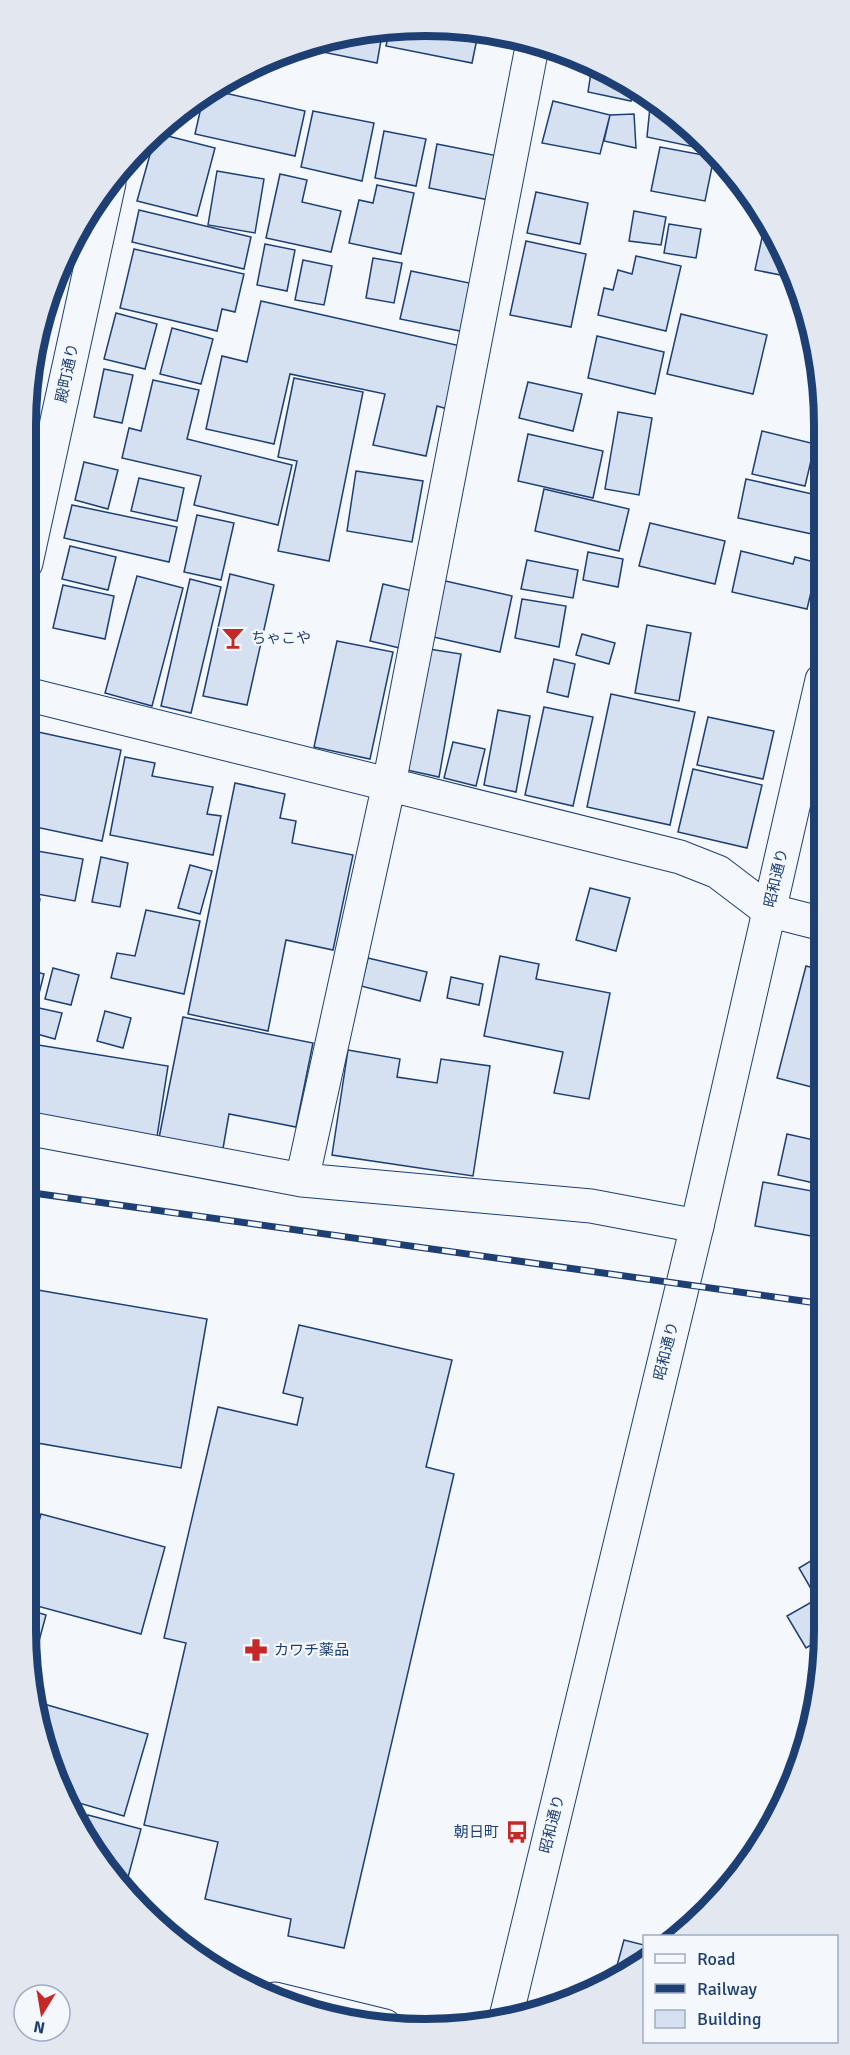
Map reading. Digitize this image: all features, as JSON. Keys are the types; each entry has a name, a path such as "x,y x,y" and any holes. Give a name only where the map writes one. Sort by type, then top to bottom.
{"street":[{"path":"302,1180 389,784 531,51"},
{"name":"殿町通り","path":"36,517 104,206"},
{"path":"36,696 680,857 718,872 768,910 814,922"},
{"name":"昭和通り","path":"508,2010 697,1226 814,714"},
{"path":"36,1130 302,1180 591,1206 697,1226"}],"building":[{"path":"400,37 477,39 472,63 386,46 388,38"},
{"path":"381,38 377,63 318,51 349,43"},
{"path":"591,73 632,96 631,101 588,92"},
{"path":"223,93 305,111 295,156 195,134 201,107"},
{"path":"553,101 610,115 600,154 542,143"},
{"path":"650,108 697,148 647,137"},
{"path":"313,111 374,123 362,181 301,167"},
{"path":"634,114 636,148 604,141 610,115"},
{"path":"384,131 426,139 416,186 375,178"},
{"path":"166,136 215,148 197,216 137,201 152,149"},
{"path":"437,144 503,157 494,201 429,188"},
{"path":"660,147 705,155 713,164 705,201 651,191"},
{"path":"217,171 264,179 255,233 208,225"},
{"path":"280,174 307,180 302,202 341,211 331,252 266,238"},
{"path":"377,185 414,193 401,254 349,243 359,200 373,203"},
{"path":"536,192 588,203 580,244 527,233"},
{"path":"139,210 251,237 244,269 132,242"},
{"path":"634,211 666,217 661,245 629,241"},
{"path":"669,224 701,229 696,258 664,253"},
{"path":"763,233 784,276 755,270"},
{"path":"526,241 586,254 571,327 510,315"},
{"path":"265,244 295,250 287,291 257,285"},
{"path":"134,249 244,274 235,312 222,309 217,331 120,308"},
{"path":"636,256 681,266 666,331 598,315 604,288 613,290 618,270 632,274"},
{"path":"373,258 402,263 394,303 366,298"},
{"path":"303,260 332,266 324,305 295,300"},
{"path":"411,271 479,285 470,333 400,319"},
{"path":"261,301 465,347 451,410 437,406 426,456 373,445 385,394 290,374 274,444 206,429 222,356 247,362"},
{"path":"116,313 157,324 145,369 104,359"},
{"path":"681,314 767,335 753,394 667,374"},
{"path":"172,328 213,339 201,384 160,374"},
{"path":"597,336 664,352 655,394 588,378"},
{"path":"104,369 133,375 122,423 94,417"},
{"path":"294,378 363,392 329,561 278,551 297,461 278,457"},
{"path":"153,380 199,390 187,439 292,465 278,525 194,505 201,476 122,458 129,428 141,431"},
{"path":"528,382 582,394 573,431 519,418"},
{"path":"618,412 652,418 639,495 605,489"},
{"path":"762,431 814,444 805,486 752,474"},
{"path":"528,434 603,451 593,498 518,481"},
{"path":"84,462 118,470 108,509 75,500"},
{"path":"356,471 423,481 412,542 347,531"},
{"path":"139,478 184,488 177,521 131,511"},
{"path":"746,479 814,494 814,534 738,518"},
{"path":"544,489 629,509 619,551 535,531"},
{"path":"72,505 177,527 169,562 64,538"},
{"path":"197,515 234,523 221,580 184,572"},
{"path":"650,523 725,541 715,584 639,566"},
{"path":"70,546 116,557 108,590 62,579"},
{"path":"741,551 793,564 795,557 814,562 814,580 807,609 732,592"},
{"path":"588,552 623,559 618,587 583,580"},
{"path":"527,560 578,570 573,598 521,589"},
{"path":"230,574 274,585 247,705 203,696"},
{"path":"137,576 183,588 152,706 105,693"},
{"path":"190,579 221,587 191,713 161,706"},
{"path":"441,580 512,596 500,652 429,636"},
{"path":"383,584 417,592 404,649 370,641"},
{"path":"63,585 114,596 105,639 53,628"},
{"path":"522,599 566,606 559,647 515,638"},
{"path":"647,625 691,633 679,701 635,693"},
{"path":"582,634 615,643 609,664 576,655"},
{"path":"337,641 393,652 370,759 314,747"},
{"path":"429,649 461,654 439,777 407,770"},
{"path":"554,659 575,664 568,697 547,692"},
{"path":"611,694 695,712 670,825 587,807"},
{"path":"544,707 593,717 573,806 525,795"},
{"path":"498,710 530,716 516,792 484,785"},
{"path":"708,717 774,731 763,779 697,765"},
{"path":"36,732 121,750 102,841 36,827"},
{"path":"453,742 485,749 476,786 444,778"},
{"path":"125,757 155,763 152,776 213,787 207,814 221,816 213,855 110,835"},
{"path":"693,769 762,785 747,848 678,832"},
{"path":"235,783 285,794 280,818 296,821 292,843 353,855 333,950 286,940 268,1031 188,1014"},
{"path":"36,851 83,859 75,901 36,894"},
{"path":"101,857 128,863 120,907 92,902"},
{"path":"190,865 212,871 200,914 178,908"},
{"path":"590,888 630,898 616,951 576,940"},
{"path":"36,898 40,899 36,918"},
{"path":"146,910 200,921 184,994 111,978 117,953 135,956"},
{"path":"500,956 539,964 536,979 610,993 589,1099 554,1093 563,1052 484,1036"},
{"path":"368,958 427,972 420,1001 361,986"},
{"path":"806,966 814,968 814,1088 777,1078"},
{"path":"53,968 79,975 71,1005 45,999"},
{"path":"36,972 44,974 36,1005"},
{"path":"451,977 483,984 479,1005 447,998"},
{"path":"36,1007 62,1013 55,1039 36,1034"},
{"path":"105,1011 131,1018 123,1048 97,1041"},
{"path":"183,1017 313,1043 296,1127 229,1114 221,1160 157,1148"},
{"path":"36,1045 168,1066 156,1143 36,1117"},
{"path":"348,1050 400,1059 397,1077 437,1083 441,1059 490,1066 473,1176 332,1155"},
{"path":"787,1134 814,1140 814,1183 778,1175"},
{"path":"763,1182 814,1191 814,1236 755,1226"},
{"path":"36,1290 207,1319 181,1468 36,1443"},
{"path":"299,1325 452,1360 426,1467 454,1474 344,1948 288,1936 291,1919 205,1899 218,1842 144,1825 186,1643 164,1638 218,1407 297,1425 303,1398 283,1393"},
{"path":"41,1514 165,1547 141,1634 36,1606 36,1533"},
{"path":"814,1559 814,1594 799,1568"},
{"path":"814,1601 813,1644 806,1648 787,1616"},
{"path":"36,1612 46,1615 37,1649"},
{"path":"43,1704 148,1734 124,1816 76,1802 57,1755"},
{"path":"88,1815 141,1829 127,1880 116,1867 86,1822"},
{"path":"624,1940 643,1945 643,1952 616,1969"}],"railway":[{"path":"36,1193 814,1303"}],"place":[{"name":"ちゃこや","path":"233,638"},
{"name":"カワチ薬品","path":"256,1650"},
{"name":"朝日町","path":"517,1832"}]}
